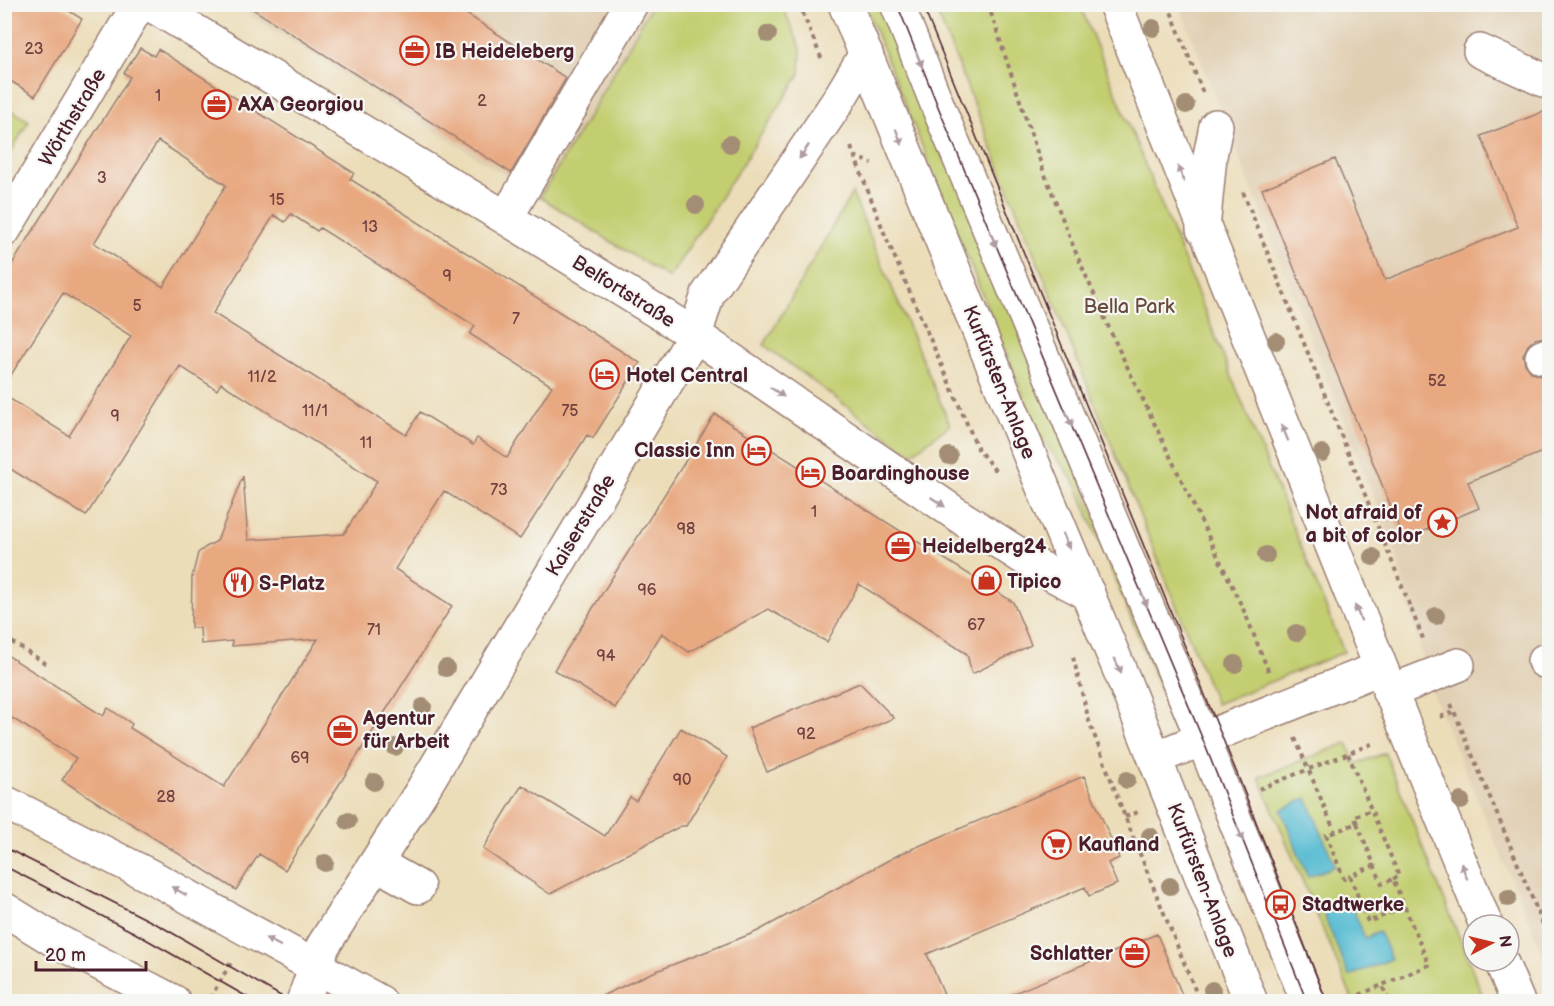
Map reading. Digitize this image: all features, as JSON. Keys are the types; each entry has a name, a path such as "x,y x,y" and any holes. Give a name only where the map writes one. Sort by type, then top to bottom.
{"street":[{"name":"Wörthstraße","path":"4,231 139,4"},
{"name":"Belfortstraße","path":"150,4 506,218 694,335 965,520 1048,573 1088,593"},
{"path":"506,218 631,4"},
{"name":"Kurfürsten-Anlage","path":"845,4 1088,593 1251,1002"},
{"path":"897,4 952,142 1203,740 1308,1002"},
{"path":"1115,4 1203,229 1481,913"},
{"path":"1480,51 1550,83"},
{"name":"Kaiserstraße","path":"303,1002 323,946 423,789 694,335 708,294 836,104 866,54"},
{"path":"1203,229 1209,156 1216,126"},
{"path":"1155,759 1283,707 1385,680 1448,669"},
{"path":"1155,759 1197,769 1218,779"},
{"path":"4,802 154,878 315,964 380,1002"},
{"path":"376,863 418,887"},
{"path":"4,909 51,938 174,1002"},
{"path":"1506,973 1518,1002"}],"path":[{"path":"799,4 836,104"},
{"path":"988,4 1042,167 1076,253 1113,337 1252,629 1335,832"},
{"path":"1168,4 1216,126"},
{"path":"854,155 885,235 978,449 999,475"},
{"path":"1242,190 1448,669 1454,712 1550,941"},
{"path":"4,637 48,665"},
{"path":"1071,649 1089,721 1200,1002"},
{"path":"1218,779 1248,766 1257,790 1454,712"},
{"path":"1348,754 1399,876 1382,884 1354,817 1371,810"},
{"path":"1125,817 1171,798"},
{"path":"1357,823 1326,835 1344,879 1375,865"},
{"path":"1350,876 1368,922 1405,908"},
{"path":"1343,1002 1429,965 1394,879"},
{"path":"1382,985 1389,1002"}],"shaded area":[{"path":"234,5 652,5 540,197"},
{"path":"1179,5 1549,5 1549,969 1430,688 1395,551"}],"green space":[{"path":"652,5 782,5 801,49 800,74 669,278 540,197"},
{"path":"865,5 891,5 1175,715 1168,708 1077,487 1038,432"},
{"name":"Bella Park","path":"934,5 1080,5 1344,652 1216,704"},
{"path":"5,106 29,121 5,162"},
{"path":"852,193 950,425 911,454 764,345"},
{"path":"1347,743 1356,764 1385,753 1461,941 1461,973 1474,973 1485,1001 1353,1001 1259,777"}],"water":[{"path":"1307,798 1335,866 1308,877 1281,810"},
{"path":"1348,897 1365,938 1379,932 1391,959 1349,976 1321,908"}],"building":[{"path":"4,4 58,4 82,19 35,96 4,77"},
{"path":"245,4 451,4 566,78 511,173"},
{"path":"140,48 154,56 158,49 354,173 350,179 640,363 593,438 587,435 520,539 444,491 395,569 452,606 285,870 259,854 236,890 62,780 76,758 4,713 4,653 103,716 108,708 132,724 130,728 224,787 318,639 232,646 232,641 201,644 200,628 191,628 192,577 198,553 217,541 243,476 248,540 344,534 377,481 221,383 217,390 180,366 86,516 4,465 4,395 69,436 131,336 63,293 4,386 4,277 130,77 124,73","holes":["158,141 226,185 163,287 94,243","291,214 317,231 320,228 475,326 470,334 552,386 507,458 477,438 473,445 420,412 406,435 213,313 274,215 285,222"]},
{"path":"1550,109 1550,336 1535,339 1528,345 1523,355 1525,364 1531,372 1540,376 1550,374 1550,449 1468,482 1479,508 1404,539 1262,189 1335,159 1385,280 1518,227 1481,136"},
{"path":"715,414 1013,602 1031,645 972,674 967,654 859,584 827,642 768,609 689,652 662,633 615,708 554,670"},
{"path":"860,683 894,718 767,772 749,728"},
{"path":"681,728 727,757 686,826 681,826 550,894 483,849 522,785 605,836 630,797 636,801"},
{"path":"1084,776 1119,858 1108,863 1117,884 1089,896 1085,887 927,954 947,1002 589,1002 649,974 756,932 900,854"},
{"path":"1157,934 1185,1002 995,1002 995,1001"}],"tram line":[{"path":"897,4 1203,740 1307,1002"},
{"path":"922,4 1236,771 1327,1002"},
{"path":"4,847 162,927 291,1002"},
{"path":"4,866 135,933 256,1002"}],"place":[{"name":"IB Heideleberg","path":"414,51"},
{"name":"AXA Georgiou","path":"217,104"},
{"name":"Hotel Central","path":"605,375"},
{"name":"Classic Inn","path":"756,450"},
{"name":"Boardinghouse","path":"810,473"},
{"name":"Not afraid of a bit of color","path":"1443,523"},
{"name":"Heidelberg24","path":"901,546"},
{"name":"Tipico","path":"986,581"},
{"name":"S-Platz","path":"238,583"},
{"name":"Agentur für Arbeit","path":"342,730"},
{"name":"Kaufland","path":"1057,844"},
{"name":"Stadtwerke","path":"1281,904"},
{"name":"Schlatter","path":"1134,953"}]}
